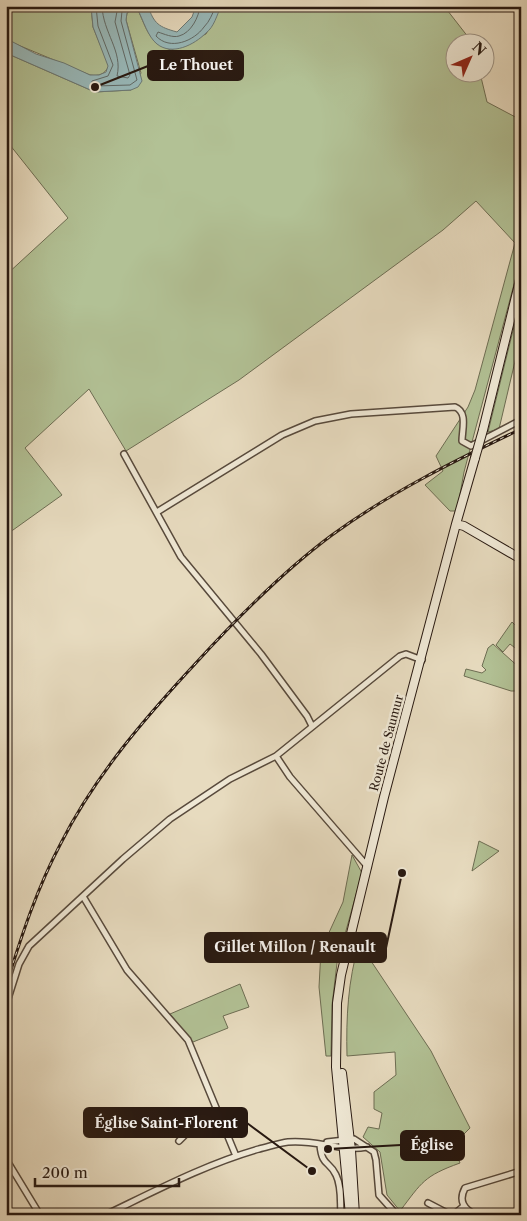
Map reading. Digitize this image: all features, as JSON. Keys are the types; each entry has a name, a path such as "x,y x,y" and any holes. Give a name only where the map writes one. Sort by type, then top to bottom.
{"main road":[{"name":"Route de Saumur","path":"338,1037 344,976 369,867 483,430 521,276"},
{"path":"457,524 521,559"},
{"path":"338,1037 344,1102 350,1138 355,1215"},
{"path":"338,1037 341,1139 350,1215"}],"street":[{"path":"157,512 270,442 292,430 326,418 351,414 455,407 462,412 464,417 462,441 464,444 471,446 521,420"},
{"path":"124,454 181,558 261,654 307,716 312,726"},
{"path":"6,1004 19,964 29,946 84,898 123,859 170,819 230,779 276,756 400,656 406,654 422,660"},
{"path":"276,756 290,777 369,867"},
{"path":"84,898 127,970 188,1040 222,1117 236,1156"},
{"path":"179,1141 189,1131 222,1117"},
{"path":"320,1145 350,1138 374,1152 379,1195 397,1215"},
{"path":"105,1215 236,1156 287,1142 320,1145 332,1144 351,1150 366,1147"},
{"path":"320,1145 323,1161 335,1173 339,1182 341,1215"},
{"path":"6,1159 40,1215"},
{"path":"476,1215 464,1206 462,1193 470,1185 521,1171"},
{"path":"428,1203 452,1215 464,1206"}],"green space":[{"path":"6,6 91,6 93,27 109,66 101,74 90,75 6,40"},
{"path":"221,6 444,6 464,32 444,32 444,82 482,82 487,102 521,120 521,258 464,472 457,511 450,511 425,485 443,471 436,456 468,407 475,390 515,243 476,201 443,230 239,380 126,451 89,389 25,448 62,495 6,535 6,275 68,218 6,140 6,53 95,92 131,90 141,73 126,20 127,13 132,9 138,10 153,39 171,50 206,34"},
{"path":"521,298 521,336 499,429 488,432"},
{"path":"512,622 521,631 521,650 519,651 510,644 503,652 496,645"},
{"path":"493,644 521,669 521,691 511,691 464,676 466,669 482,673 486,670 482,666 488,648"},
{"path":"479,841 499,851 472,871"},
{"path":"352,855 362,873 337,963 332,1005 331,1056 326,1056 319,987 321,950 343,902"},
{"path":"359,943 431,1051 470,1128 453,1145 460,1163 431,1176 419,1186 400,1211 387,1195 380,1152 363,1137 368,1127 379,1129 382,1113 374,1109 374,1092 396,1075 395,1052 347,1056 348,999"},
{"path":"240,984 249,1007 223,1016 228,1028 193,1042 170,1014"}],"water":[{"path":"91,6 148,6 158,24 177,32 192,17 196,6 221,6 209,30 189,45 176,49 163,47 154,41 148,33 138,10 132,9 127,13 126,20 142,81 138,87 131,90 95,92 6,53 6,40 9,40 36,54 64,63 90,75 99,75 106,72 108,66 93,27"}],"railway":[{"path":"6,986 37,895 52,860 74,818 105,771 139,727 211,647 295,564 354,519 448,465 521,429"}],"place":[{"name":"Le Thouet","path":"95,87"},
{"name":"Gillet Millon / Renault","path":"402,873"},
{"name":"Église","path":"328,1149"},
{"name":"Église Saint-Florent","path":"312,1171"}]}
